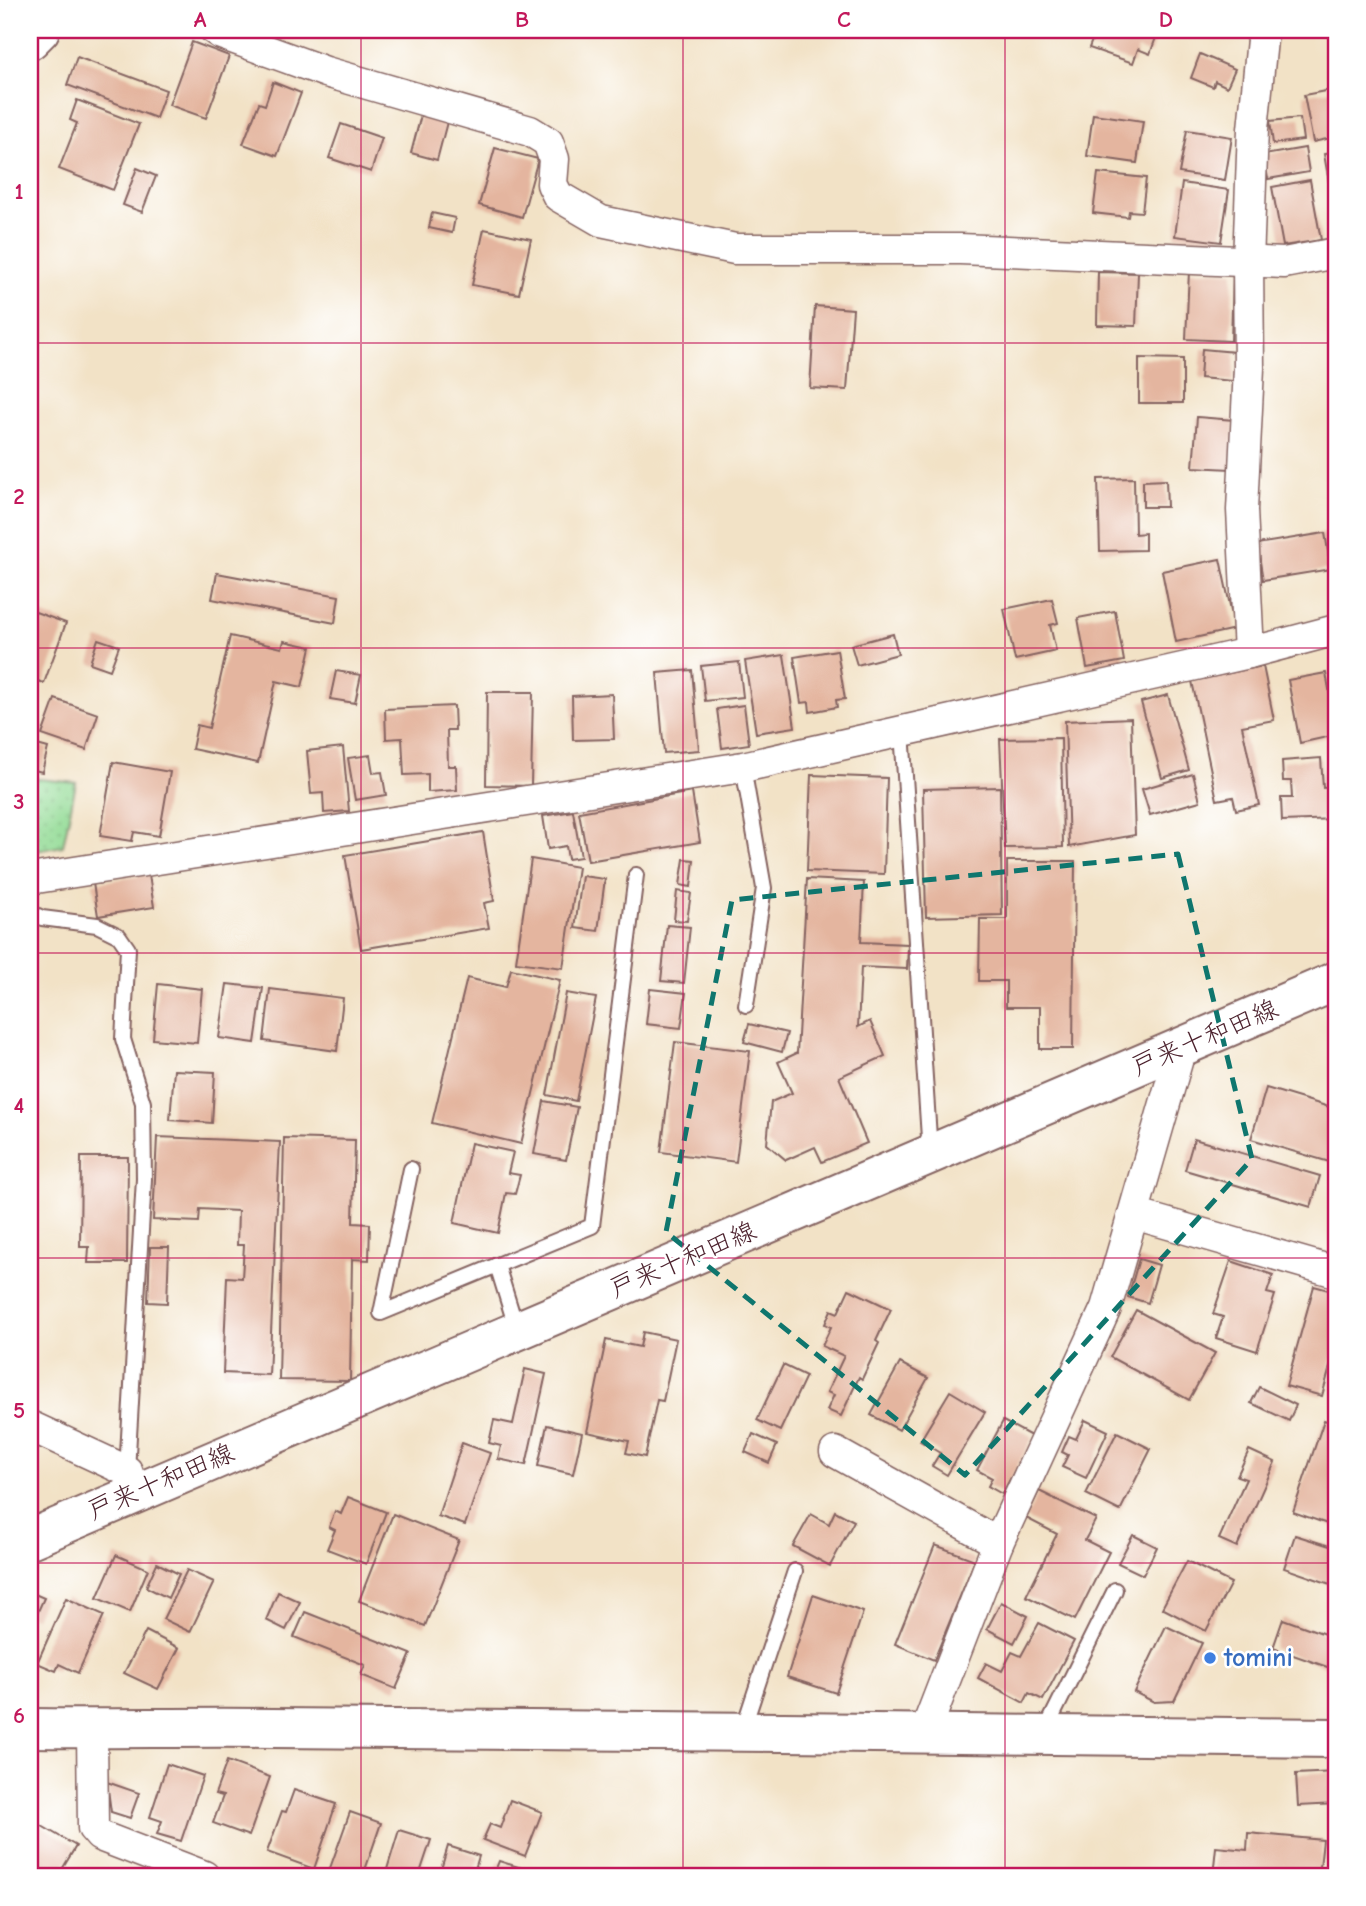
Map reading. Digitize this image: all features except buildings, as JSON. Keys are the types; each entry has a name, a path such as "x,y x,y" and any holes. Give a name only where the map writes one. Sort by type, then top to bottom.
{"main road":[{"path":"30,40 40,30"},
{"name":"戸来十和田線","path":"30,1539 131,1482 517,1330 1336,981"},
{"path":"30,1728 925,1732 1336,1738"}],"street":[{"path":"215,30 326,72 530,131 548,142 554,159 552,184 558,196 601,221 735,249 960,249 1284,263 1336,253"},
{"path":"1249,653 1242,510 1249,368 1248,262 1253,129 1264,30"},
{"path":"30,879 743,767 1336,631"},
{"path":"925,1732 998,1543 1106,1308 1181,1048"},
{"path":"1134,1213 1336,1272"},
{"path":"30,1426 131,1482"},
{"path":"835,1452 998,1543"},
{"path":"92,1729 93,1828 100,1836 204,1876"}],"lane":[{"path":"902,731 930,1155"},
{"path":"743,767 764,888 746,1005"},
{"path":"411,1169 381,1313 592,1226 636,875"},
{"path":"30,912 42,918 97,925 119,936 128,950 123,1039 143,1103 144,1179 131,1482"},
{"path":"498,1265 517,1330"},
{"path":"742,1731 796,1571"},
{"path":"1043,1734 1115,1590"}],"highlighted area":[{"path":"1178,854 1252,1159 965,1475 666,1232 732,900"}],"green space":[{"path":"30,778 76,783 63,846 30,852"}],"place":[{"name":"tomini","path":"1210,1658"}]}
